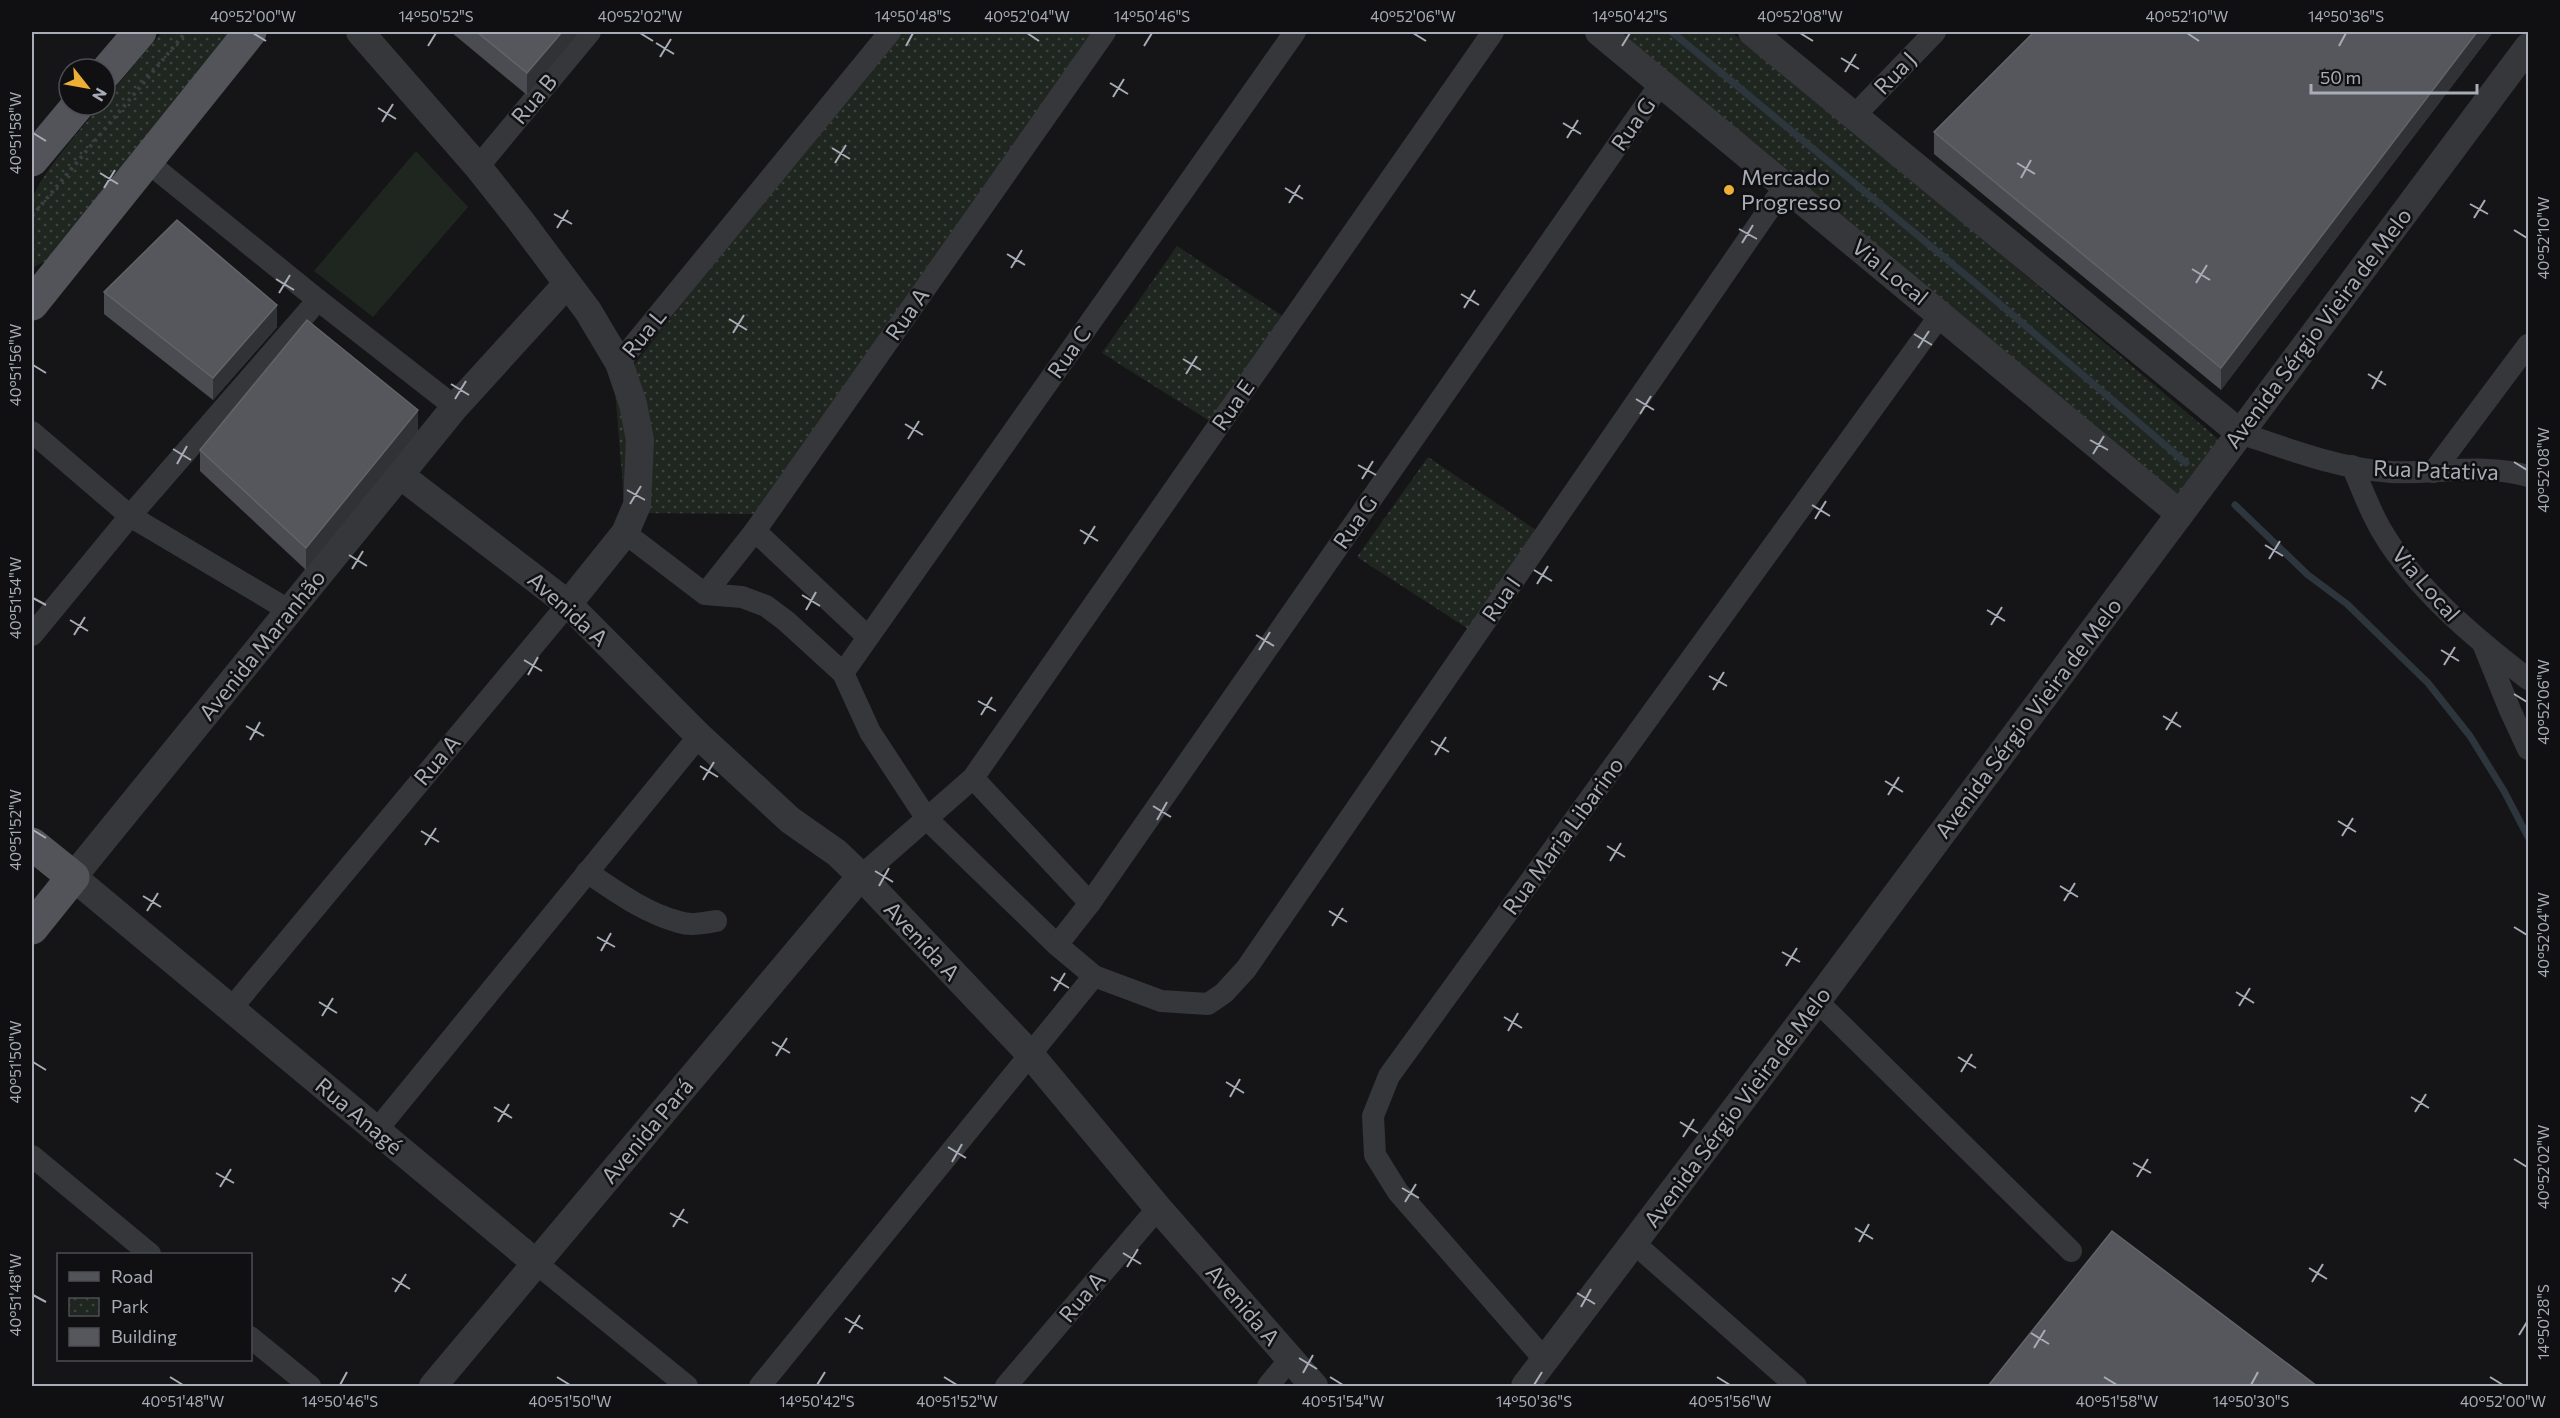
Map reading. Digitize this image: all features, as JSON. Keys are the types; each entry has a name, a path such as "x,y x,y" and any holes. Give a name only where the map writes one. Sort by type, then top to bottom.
{"main road":[{"path":"117,59 140,32"},
{"path":"32,304 250,32"},
{"path":"32,160 68,117"},
{"path":"32,280 61,266"},
{"name":"Rua Anagé","path":"32,844 73,877"},
{"name":"Avenida Maranhão","path":"32,928 73,877"}],"street":[{"name":"Rua L","path":"360,32 478,167 595,321 619,363 890,32"},
{"name":"Rua B","path":"478,167 590,32"},
{"name":"Rua A","path":"705,594 755,531 1105,32"},
{"name":"Rua C","path":"843,673 1295,32"},
{"name":"Rua E","path":"861,876 973,778 1493,32"},
{"name":"Via Local","path":"1599,32 2180,514"},
{"path":"1752,32 2240,433"},
{"name":"Rua J","path":"1855,115 1935,32"},
{"name":"Avenida Sérgio Vieira de Melo","path":"1524,1386 1817,1001 2529,47"},
{"name":"Rua G","path":"1058,945 1090,903 1661,83"},
{"path":"146,160 318,300 455,407"},
{"name":"Rua I","path":"1094,976 1161,1001 1208,1004 1224,993 1246,969 1785,186"},
{"name":"Avenida Maranhão","path":"73,877 455,407 567,284"},
{"path":"32,635 130,516 318,300"},
{"name":"Rua Maria Libarino","path":"1545,1360 1398,1192 1376,1155 1373,1116 1389,1076 1941,314"},
{"path":"2433,472 2529,345"},
{"name":"Rua A","path":"230,1010 625,533 637,505 640,440 633,404 619,363"},
{"path":"32,432 130,516 290,611"},
{"name":"Rua Patativa","path":"2240,433 2317,458 2389,472 2482,469 2529,476"},
{"name":"Via Local","path":"2352,466 2382,532 2398,555 2441,605 2484,646 2518,664 2529,679"},
{"name":"Avenida A","path":"400,476 568,604 699,736 790,820 837,853 861,876 1029,1053 1158,1208 1314,1386"},
{"path":"755,531 868,637"},
{"path":"625,533 705,594 742,597 766,606 786,621 843,673 870,732 927,819 1058,945 1094,976 760,1386"},
{"path":"2484,646 2529,749"},
{"path":"376,1131 699,736"},
{"path":"973,778 1090,903"},
{"path":"587,872 630,901 679,922 696,924 716,921"},
{"name":"Avenida Pará","path":"433,1386 861,876"},
{"name":"Rua Anagé","path":"73,877 230,1010 687,1386"},
{"path":"1817,1001 2071,1251"},
{"path":"32,1156 149,1253"},
{"name":"Rua A","path":"1006,1386 1158,1208"},
{"path":"1634,1243 1796,1386"},
{"path":"252,1339 310,1386"},
{"path":"1268,1386 1290,1359"}],"path":[{"path":"32,216 186,32"}],"green space":[{"path":"162,32 244,32 48,260 32,268 30,212 37,188 63,150 91,117 117,117 117,86"},
{"path":"896,32 1095,32 765,514 625,513 615,389"},
{"path":"1615,32 1731,32 1887,158 2218,439 2215,449 2182,494 2170,495"},
{"path":"416,151 468,207 373,317 314,271"},
{"path":"1177,246 1287,319 1216,425 1102,353"},
{"path":"1428,457 1536,530 1470,630 1357,557"}],"building":[{"path":"477,32 562,32 527,73"},
{"path":"2034,32 2477,32 2221,368 1934,132"},
{"path":"177,220 277,305 213,378 104,292"},
{"path":"307,320 418,410 306,548 200,450"},
{"path":"2112,1231 2317,1386 1988,1386"}],"waterway":[{"path":"1672,32 1974,282 2186,463"},
{"path":"2235,505 2308,575 2347,604 2428,683 2470,736 2504,791 2528,837"}],"place":[{"name":"Mercado Progresso","path":"1729,190"}]}
